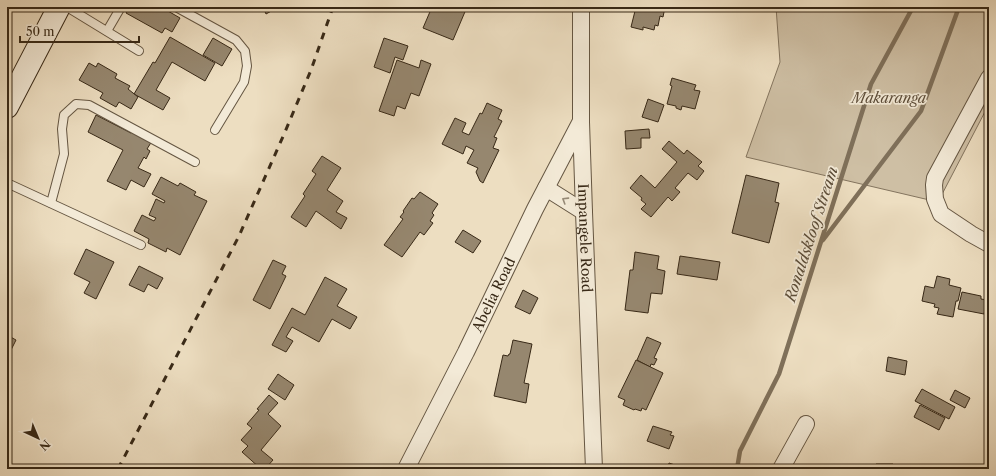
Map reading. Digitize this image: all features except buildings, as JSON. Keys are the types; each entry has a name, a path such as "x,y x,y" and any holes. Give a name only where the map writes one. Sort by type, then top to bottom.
{"street":[{"path":"7,107 59,7"},
{"name":"Impangele Road","path":"581,7 581,122 594,469"},
{"path":"989,78 935,178 934,185 935,199 941,214 989,244"},
{"name":"Abelia Road","path":"406,469 546,188 581,122"},
{"path":"546,188 584,212"},
{"path":"781,469 806,424"}],"lane":[{"path":"67,7 139,51"},
{"path":"108,31 120,7"},
{"path":"176,7 236,40 245,51 247,66 244,82 215,130"},
{"path":"51,203 64,154 62,129 64,115 76,104 89,105 195,162"},
{"path":"7,183 141,245"}],"green space":[{"name":"Makaranga","path":"776,7 989,7 989,104 938,202 746,157 780,62"}],"waterway":[{"name":"Ronaldskloof Stream","path":"737,469 740,451 779,374 871,84 913,7"},
{"path":"823,240 921,111 959,7"}],"railway":[{"path":"118,469 239,236 311,70 333,7"}]}
